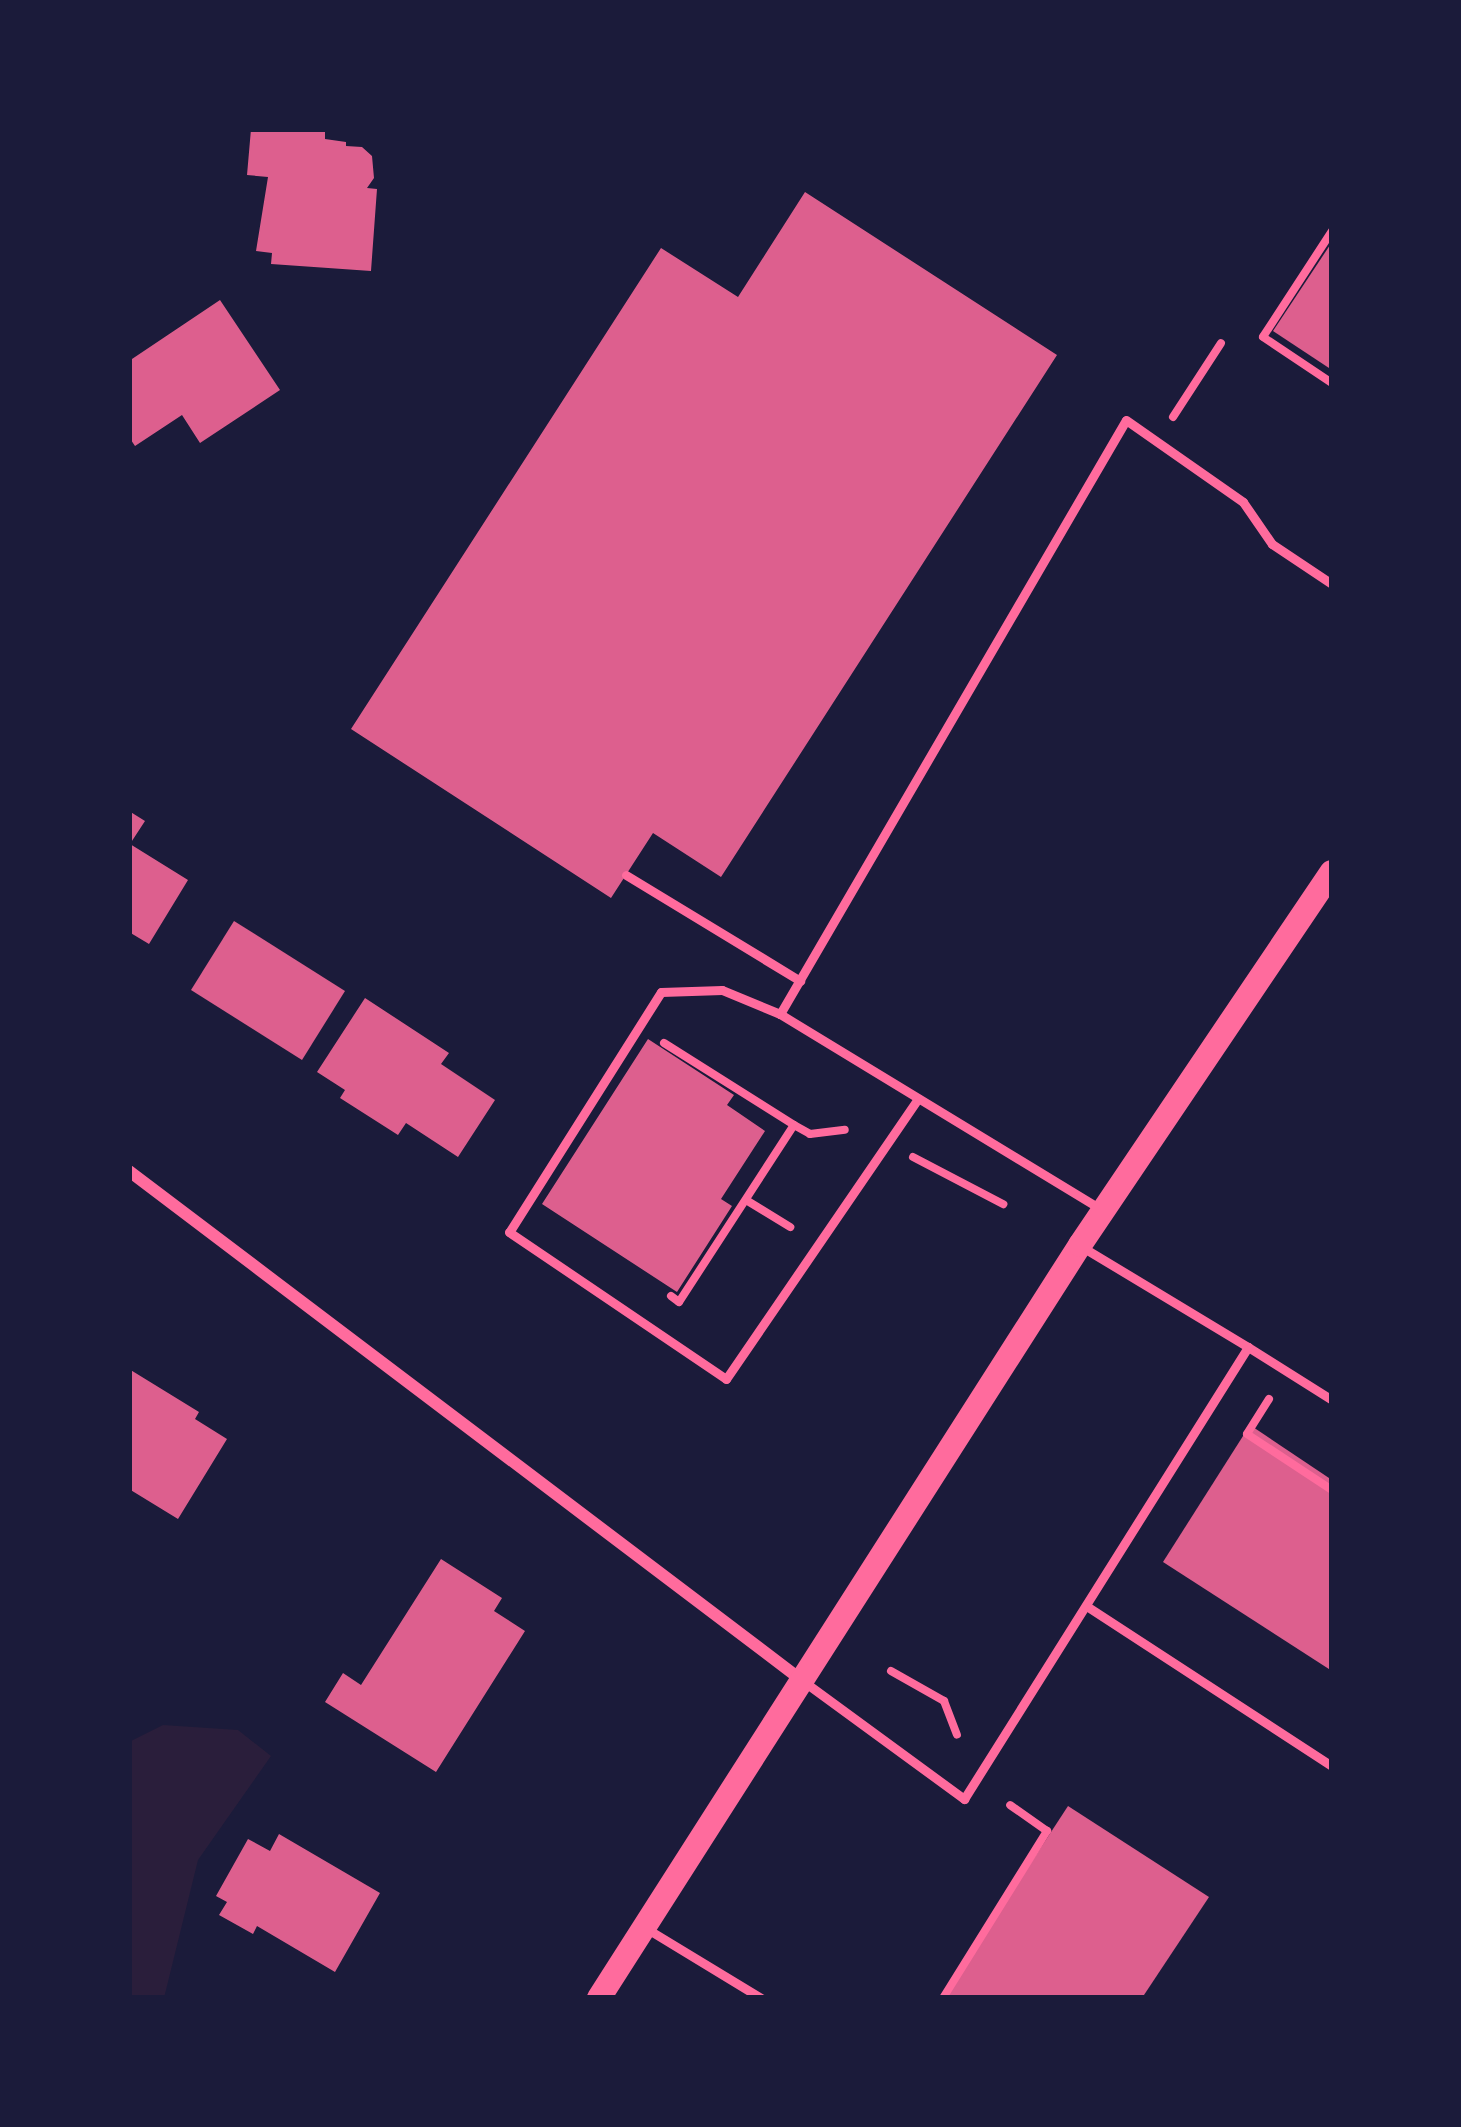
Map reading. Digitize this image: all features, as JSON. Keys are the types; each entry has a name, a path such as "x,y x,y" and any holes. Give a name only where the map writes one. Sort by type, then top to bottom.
{"main road":[{"path":"599,1998 799,1678 1102,1211 1332,872"}],"street":[{"path":"129,1171 799,1678"}],"lane":[{"path":"780,1014 1126,420 1244,502 1272,544 1332,584"},
{"path":"626,875 800,981"},
{"path":"918,1099 726,1379 509,1232 661,992 722,990 780,1014 1102,1211"},
{"path":"1080,1245 1332,1400"},
{"path":"799,1678 964,1798 1249,1347"},
{"path":"1088,1606 1332,1766"},
{"path":"644,1927 761,1998"}],"path":[{"path":"1332,231 1263,338 1332,382"},
{"path":"1157,442 1221,343"},
{"path":"650,1034 810,1134 845,1130"},
{"path":"661,1290 679,1302 794,1125"},
{"path":"911,1156 1003,1204"},
{"path":"746,1200 794,1230"},
{"path":"1288,1373 1247,1434 1332,1490"},
{"path":"891,1671 944,1701 957,1735"},
{"path":"943,1998 1047,1832 1010,1805"}],"shaded area":[{"path":"163,1725 238,1730 271,1756 198,1860 164,1998 129,1998 129,1742"}],"building":[{"path":"251,129 325,129 325,139 362,147 372,156 374,178 367,188 377,189 371,271 271,264 272,253 256,251 268,177 247,175"},
{"path":"805,192 1057,355 721,877 653,833 611,898 351,729 661,248 738,297"},
{"path":"1332,242 1332,370 1273,331"},
{"path":"220,300 280,390 200,443 182,415 135,446 129,437 129,361"},
{"path":"129,811 145,821 130,844 188,880 149,944 129,932"},
{"path":"234,921 345,991 302,1060 191,990"},
{"path":"365,998 449,1053 441,1064 495,1100 458,1157 406,1123 398,1135 340,1098 345,1090 317,1072"},
{"path":"648,1039 734,1095 727,1105 765,1131 721,1199 732,1206 677,1292 542,1204"},
{"path":"129,1369 199,1412 195,1419 227,1439 178,1519 129,1489"},
{"path":"1250,1425 1332,1480 1332,1671 1163,1562"},
{"path":"441,1559 502,1598 494,1611 525,1631 436,1772 325,1702 343,1673 361,1685"},
{"path":"1068,1806 1209,1897 1142,1998 943,1998"},
{"path":"279,1834 380,1893 335,1972 257,1926 253,1934 219,1915 227,1902 216,1896 248,1839 270,1851"}]}
